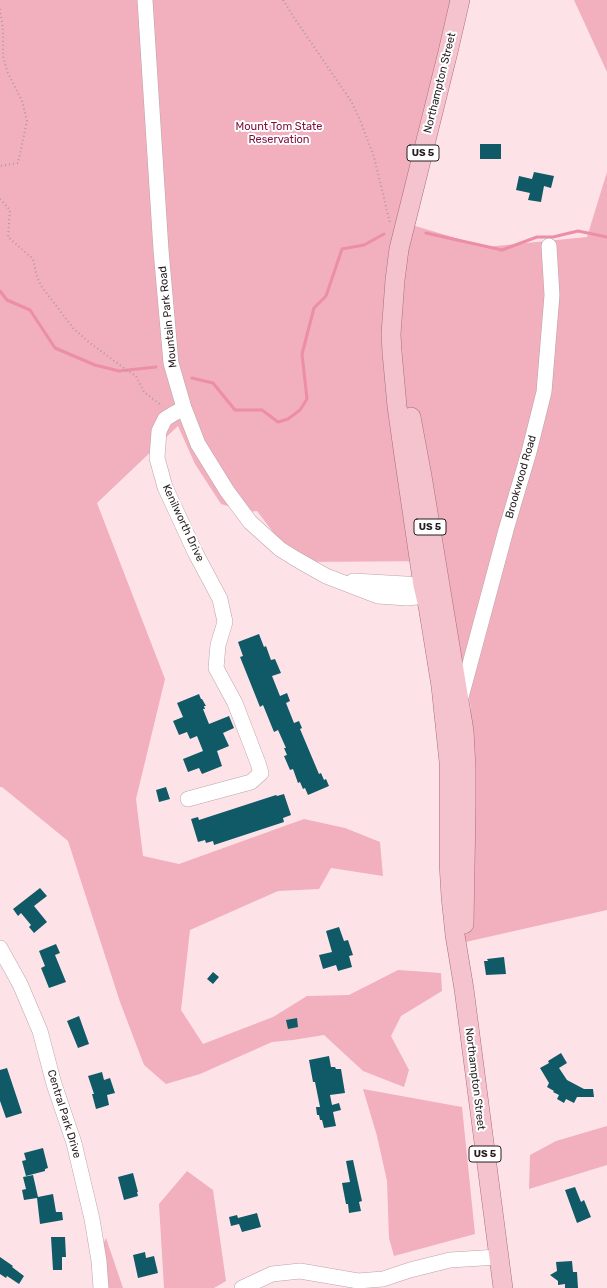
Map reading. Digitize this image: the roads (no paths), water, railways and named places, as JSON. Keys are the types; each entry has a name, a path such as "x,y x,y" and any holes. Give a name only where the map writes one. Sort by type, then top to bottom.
{"main road":[{"name":"Northampton Street","path":"430,591 422,476 403,376 393,308 397,260 460,0"},
{"name":"US 5","path":"430,591 459,704 464,731 466,768 464,989"},
{"name":"US 5","path":"430,591 446,732 450,782 449,857 451,897 455,935 464,989"},
{"name":"Northampton Street","path":"464,989 503,1288"}],"street":[{"name":"Mountain Park Road","path":"145,0 167,320 178,411 227,491 250,522 280,549 313,570 326,576 358,582 430,591"},
{"name":"Brookwood Road","path":"459,704 506,530 529,452 544,392 552,295 549,246"},
{"name":"Kenilworth Drive","path":"178,411 165,419 159,431 157,458 165,487 195,552 220,599 225,622 218,645 216,668 234,703 261,773 251,782 188,799"},
{"name":"Central Park Drive","path":"0,948 20,984 40,1031 54,1084 74,1143 92,1218 99,1261 101,1288"},
{"path":"242,1288 272,1274 300,1271 358,1282 383,1280 410,1270 450,1260 498,1257"}],"waterway":[{"path":"426,233 502,250 537,237 553,237 578,231 607,237"},
{"path":"192,378 213,383 235,410 262,410 278,422 288,419 300,410 307,399 302,354 314,308 326,296 342,249 364,245 384,234"},
{"path":"0,291 7,300 30,310 55,348 95,365 119,371 156,367"}],"park label":[{"name":"Mount Tom State Reservation","path":"279,133"}]}
